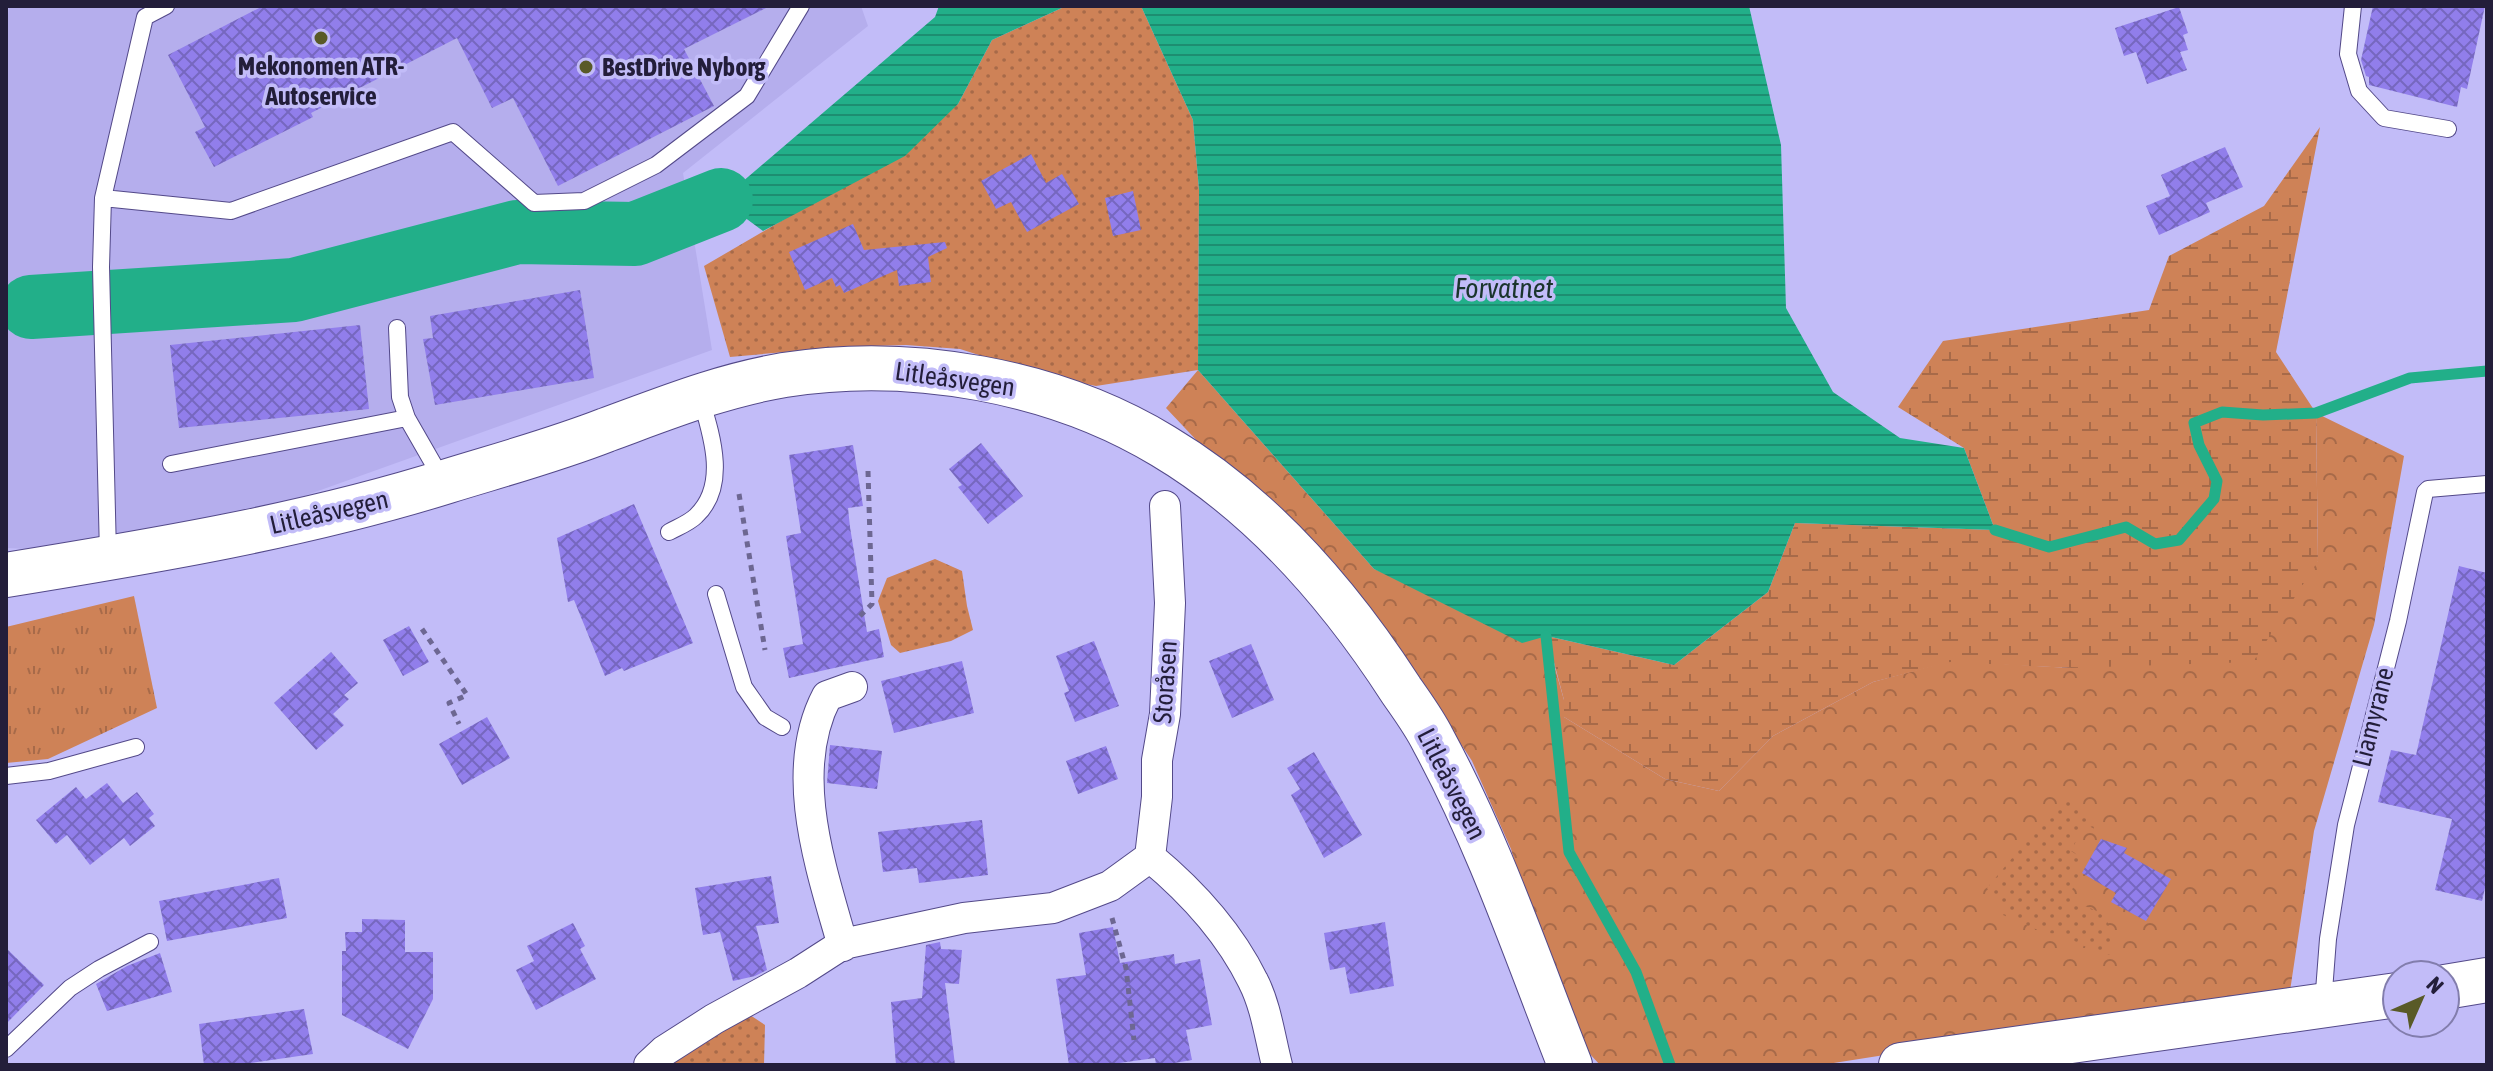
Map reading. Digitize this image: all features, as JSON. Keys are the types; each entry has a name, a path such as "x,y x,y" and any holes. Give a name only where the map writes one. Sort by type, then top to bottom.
{"street":[{"name":"Litleåsvegen","path":"6,575 109,559 315,519 444,483 603,432 700,395 788,374 872,368 957,375 1026,389 1097,413 1163,446 1235,497 1305,562 1374,648 1431,735 1474,822 1570,1065"},
{"name":"Storåsen","path":"1150,857 1157,797 1157,760 1165,714 1170,603 1165,506"},
{"path":"843,946 822,874 807,778 809,754 820,710 827,696 852,687"},
{"path":"649,1065 664,1051 714,1019 843,946 964,918 1053,908 1110,886 1150,857 1182,883 1221,929 1254,982 1277,1065"},
{"path":"2461,984 2487,980"},
{"path":"1901,1065 2076,1047 2381,998"}],"lane":[{"path":"109,559 101,267 103,198 145,17 166,6"},
{"path":"103,198 231,211 453,132 534,203 584,201 656,165 747,96 801,6"},
{"path":"2353,6 2348,54 2359,91 2384,118 2448,129"},
{"path":"397,328 400,397 407,418 444,483"},
{"path":"669,532 694,518 713,490 714,453 700,395"},
{"path":"171,464 407,418"},
{"name":"Liamyrane","path":"2323,1007 2328,939 2346,825 2398,621 2425,492 2434,488 2487,484"},
{"path":"716,594 744,687 765,717 782,727"},
{"path":"6,776 49,771 136,747"},
{"path":"6,1049 70,988 150,942"}],"path":[{"path":"860,616 872,604 868,471"},
{"path":"738,492 765,650"},
{"path":"422,629 467,695 449,703 459,724"},
{"path":"1100,916 1114,919 1126,968 1134,1040"}],"shaded area":[{"path":"9,6 861,6 868,26 683,173 712,350 142,554 6,548 6,33"}],"green space":[{"path":"1066,6 1141,6 1193,120 1199,190 1198,370 1096,386 1042,375 960,349 906,345 841,347 730,357 704,266 807,206 958,104 992,40"},
{"path":"2320,127 2276,352 2316,413 2318,561 2253,662 2071,668 1950,662 1873,682 1773,736 1719,791 1665,779 1564,717 1564,700 1547,636 1674,665 1768,592 1795,523 1995,530 1964,448 1898,407 1943,341 2149,310 2169,256 2264,206"},
{"path":"1198,370 1374,569 1546,636 1564,700 1564,717 1665,779 1719,791 1773,736 1873,682 1950,661 2071,668 2318,561 2316,413 2404,456 2374,625 2314,831 2290,991 1821,1065 1600,1065 1578,1041 1551,985 1511,849 1472,761 1415,674 1332,560 1200,444 1166,408"},
{"path":"935,559 962,571 973,630 951,641 900,653 891,645 878,601 887,578"},
{"path":"134,596 157,708 48,759 6,763 6,627"},
{"path":"2066,794 2110,837 2085,824 2071,851 2085,860 2072,890 2077,904 2096,911 2107,920 2111,934 2110,955 2081,945 2063,934 2045,933 2003,915 1987,888"},
{"path":"750,1015 765,1025 764,1065 663,1065"}],"water":[{"path":"939,6 1066,6 992,40 958,104 905,156 763,231 721,200 935,17"},
{"name":"Forvatnet","path":"1141,6 1749,6 1781,145 1786,308 1833,392 1900,438 1964,448 1995,530 1795,523 1768,592 1674,665 1547,636 1522,643 1374,569 1198,370 1199,190 1193,120"}],"building":[{"path":"263,6 770,6 684,49 714,106 558,186 513,98 492,108 457,38 214,167 195,132 205,127 168,55"},
{"path":"2373,6 2485,6 2467,89 2461,87 2457,107 2369,85 2369,77 2361,60"},
{"path":"2179,7 2188,33 2183,35 2188,50 2180,52 2187,70 2147,84 2136,52 2124,56 2115,28"},
{"path":"2225,147 2243,187 2206,203 2210,212 2159,235 2146,206 2170,196 2161,175"},
{"path":"1031,154 1046,183 1062,174 1079,204 1027,232 1011,202 996,209 981,181"},
{"path":"1133,191 1141,230 1113,236 1105,198"},
{"path":"853,224 864,250 945,242 947,248 928,257 931,282 899,286 897,270 844,293 840,285 836,287 832,278 805,290 789,252"},
{"path":"580,290 594,378 435,405 423,339 433,338 430,316"},
{"path":"360,325 369,409 179,428 170,345"},
{"path":"981,443 1023,496 988,524 958,487 962,485 949,469"},
{"path":"853,445 863,506 848,508 850,527 867,632 879,629 884,657 789,678 783,648 803,644 786,536 801,533 789,455"},
{"path":"634,504 693,643 605,676 574,600 568,602 557,538"},
{"path":"2459,566 2487,573 2487,879 2482,901 2435,890 2452,819 2378,802 2391,750 2416,755"},
{"path":"409,626 429,662 403,676 383,640"},
{"path":"1094,641 1119,706 1075,722 1064,693 1069,691 1056,656"},
{"path":"1251,644 1274,700 1232,718 1209,661"},
{"path":"331,652 358,683 344,695 349,699 333,714 344,725 316,750 274,703"},
{"path":"962,661 974,713 894,733 881,681"},
{"path":"487,717 510,758 462,785 439,744"},
{"path":"830,745 882,751 877,789 827,783"},
{"path":"1106,746 1118,779 1078,794 1066,761"},
{"path":"1314,752 1362,835 1324,858 1291,795 1300,789 1287,768"},
{"path":"107,783 123,803 137,792 154,814 149,818 155,826 130,846 124,838 90,865 67,835 56,844 36,820 76,787 86,799"},
{"path":"982,820 988,875 919,883 917,868 883,872 878,832"},
{"path":"2101,839 2127,848 2124,853 2171,879 2146,921 2111,902 2116,893 2082,873"},
{"path":"771,876 779,923 756,926 767,970 733,981 720,932 703,935 695,888"},
{"path":"279,878 287,918 167,941 159,901"},
{"path":"362,919 405,920 405,952 433,952 433,999 408,1049 342,1015 345,932 362,932"},
{"path":"1385,922 1394,986 1350,994 1345,967 1330,970 1324,933"},
{"path":"573,923 585,946 580,949 596,979 536,1010 516,970 534,961 527,946"},
{"path":"1113,927 1120,963 1174,954 1175,964 1200,959 1212,1025 1186,1030 1192,1060 1163,1065 1156,1065 1155,1058 1105,1065 1069,1065 1056,979 1086,975 1079,933"},
{"path":"940,942 941,949 962,950 959,984 945,983 955,1065 896,1065 891,1002 922,998 926,945"},
{"path":"6,948 44,985 6,1024"},
{"path":"160,953 172,992 107,1011 96,984 127,966"},
{"path":"304,1009 313,1054 236,1065 204,1065 199,1024"}],"waterway":[{"path":"31,307 294,290 517,232 635,234 721,200"},
{"path":"1995,530 2049,547 2126,527 2155,544 2179,540 2214,499 2217,481 2199,445 2194,423 2222,412 2263,415 2316,413 2410,378 2487,371"},
{"path":"1546,636 1569,852 1636,972 1670,1065"}],"place":[{"name":"Mekonomen ATR- Autoservice","path":"321,38"},
{"name":"BestDrive Nyborg","path":"586,67"}]}
